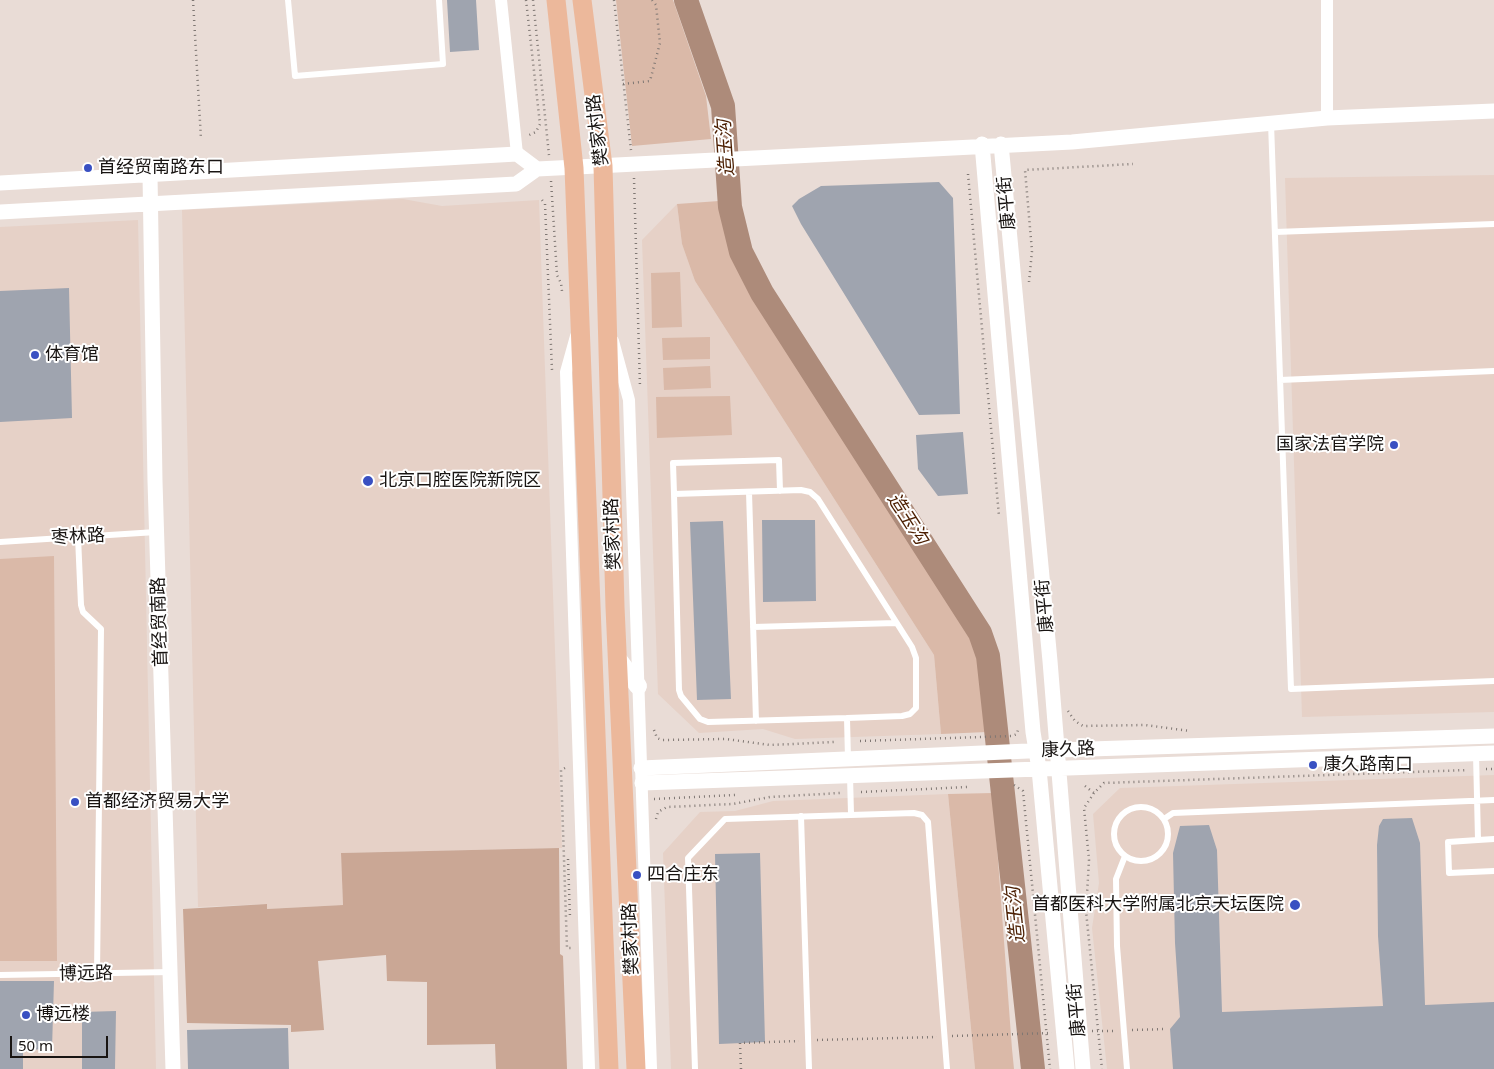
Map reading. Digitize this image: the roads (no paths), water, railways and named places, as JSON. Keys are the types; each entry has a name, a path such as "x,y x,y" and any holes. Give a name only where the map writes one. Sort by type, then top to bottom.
{"main road":[{"name":"樊家村路","path":"556,0 574,168 609,1069"},
{"name":"樊家村路","path":"582,0 603,166 606,314 618,659 636,1069"},
{"path":"618,659 638,686"}],"street":[{"path":"501,0 516,146"},
{"path":"1327,0 1327,118"},
{"path":"0,212 516,184 544,168 574,168 982,144 1072,142 1327,118 1494,111"},
{"name":"康平街","path":"982,144 1036,751 1067,1069"},
{"name":"康平街","path":"1001,144 1057,750 1083,1069"},
{"path":"0,183 150,175 516,146 544,168"},
{"name":"首经贸南路","path":"150,175 157,532 173,1069"},
{"path":"606,314 629,400 652,1069"},
{"path":"581,316 566,372 589,1069"},
{"name":"康久路","path":"642,776 679,766 848,759 980,745 1011,752 1494,736"},
{"name":"康久路","path":"642,776 680,782 1494,753"},
{"path":"679,766 680,782"}],"lane":[{"path":"288,0 295,76 443,64 439,0"},
{"path":"1271,123 1291,688 1494,681"},
{"path":"1275,232 1494,224"},
{"path":"1280,380 1494,370"},
{"path":"674,494 749,492 780,491 801,490 810,492 818,499 912,647 916,658 916,708 910,714 902,716 708,722 700,719 681,696 679,690 673,464 779,460 780,491"},
{"path":"749,492 756,721"},
{"name":"枣林路","path":"0,542 157,532"},
{"path":"78,538 81,605 83,612 101,629 97,974"},
{"path":"753,627 896,623"},
{"path":"847,718 848,759"},
{"path":"1476,754 1478,840"},
{"path":"850,776 851,814"},
{"path":"1164,819 1173,813 1494,800"},
{"path":"1139,807 1157,812 1164,819 1168,835 1163,851 1157,857 1141,861 1125,856 1118,849 1114,831 1123,814 1139,807"},
{"path":"695,1069 688,858 725,819 914,813 922,815 928,822 947,1069"},
{"path":"801,816 809,1069"},
{"path":"1494,839 1448,842 1449,873 1494,871"},
{"path":"1125,856 1116,879 1117,946 1127,1069"},
{"name":"博远路","path":"0,975 171,972"}],"waterway":[{"name":"造玉沟","path":"686,0 723,106 730,207 741,252 762,293 980,633 988,656 1033,1069"}],"place":[{"name":"首经贸南路东口","path":"88,168"},
{"name":"体育馆","path":"35,355"},
{"name":"国家法官学院","path":"1394,445"},
{"name":"北京口腔医院新院区","path":"368,481"},
{"name":"康久路南口","path":"1313,765"},
{"name":"首都经济贸易大学","path":"75,802"},
{"name":"四合庄东","path":"637,875"},
{"name":"首都医科大学附属北京天坛医院","path":"1295,905"},
{"name":"博远楼","path":"26,1015"}]}
